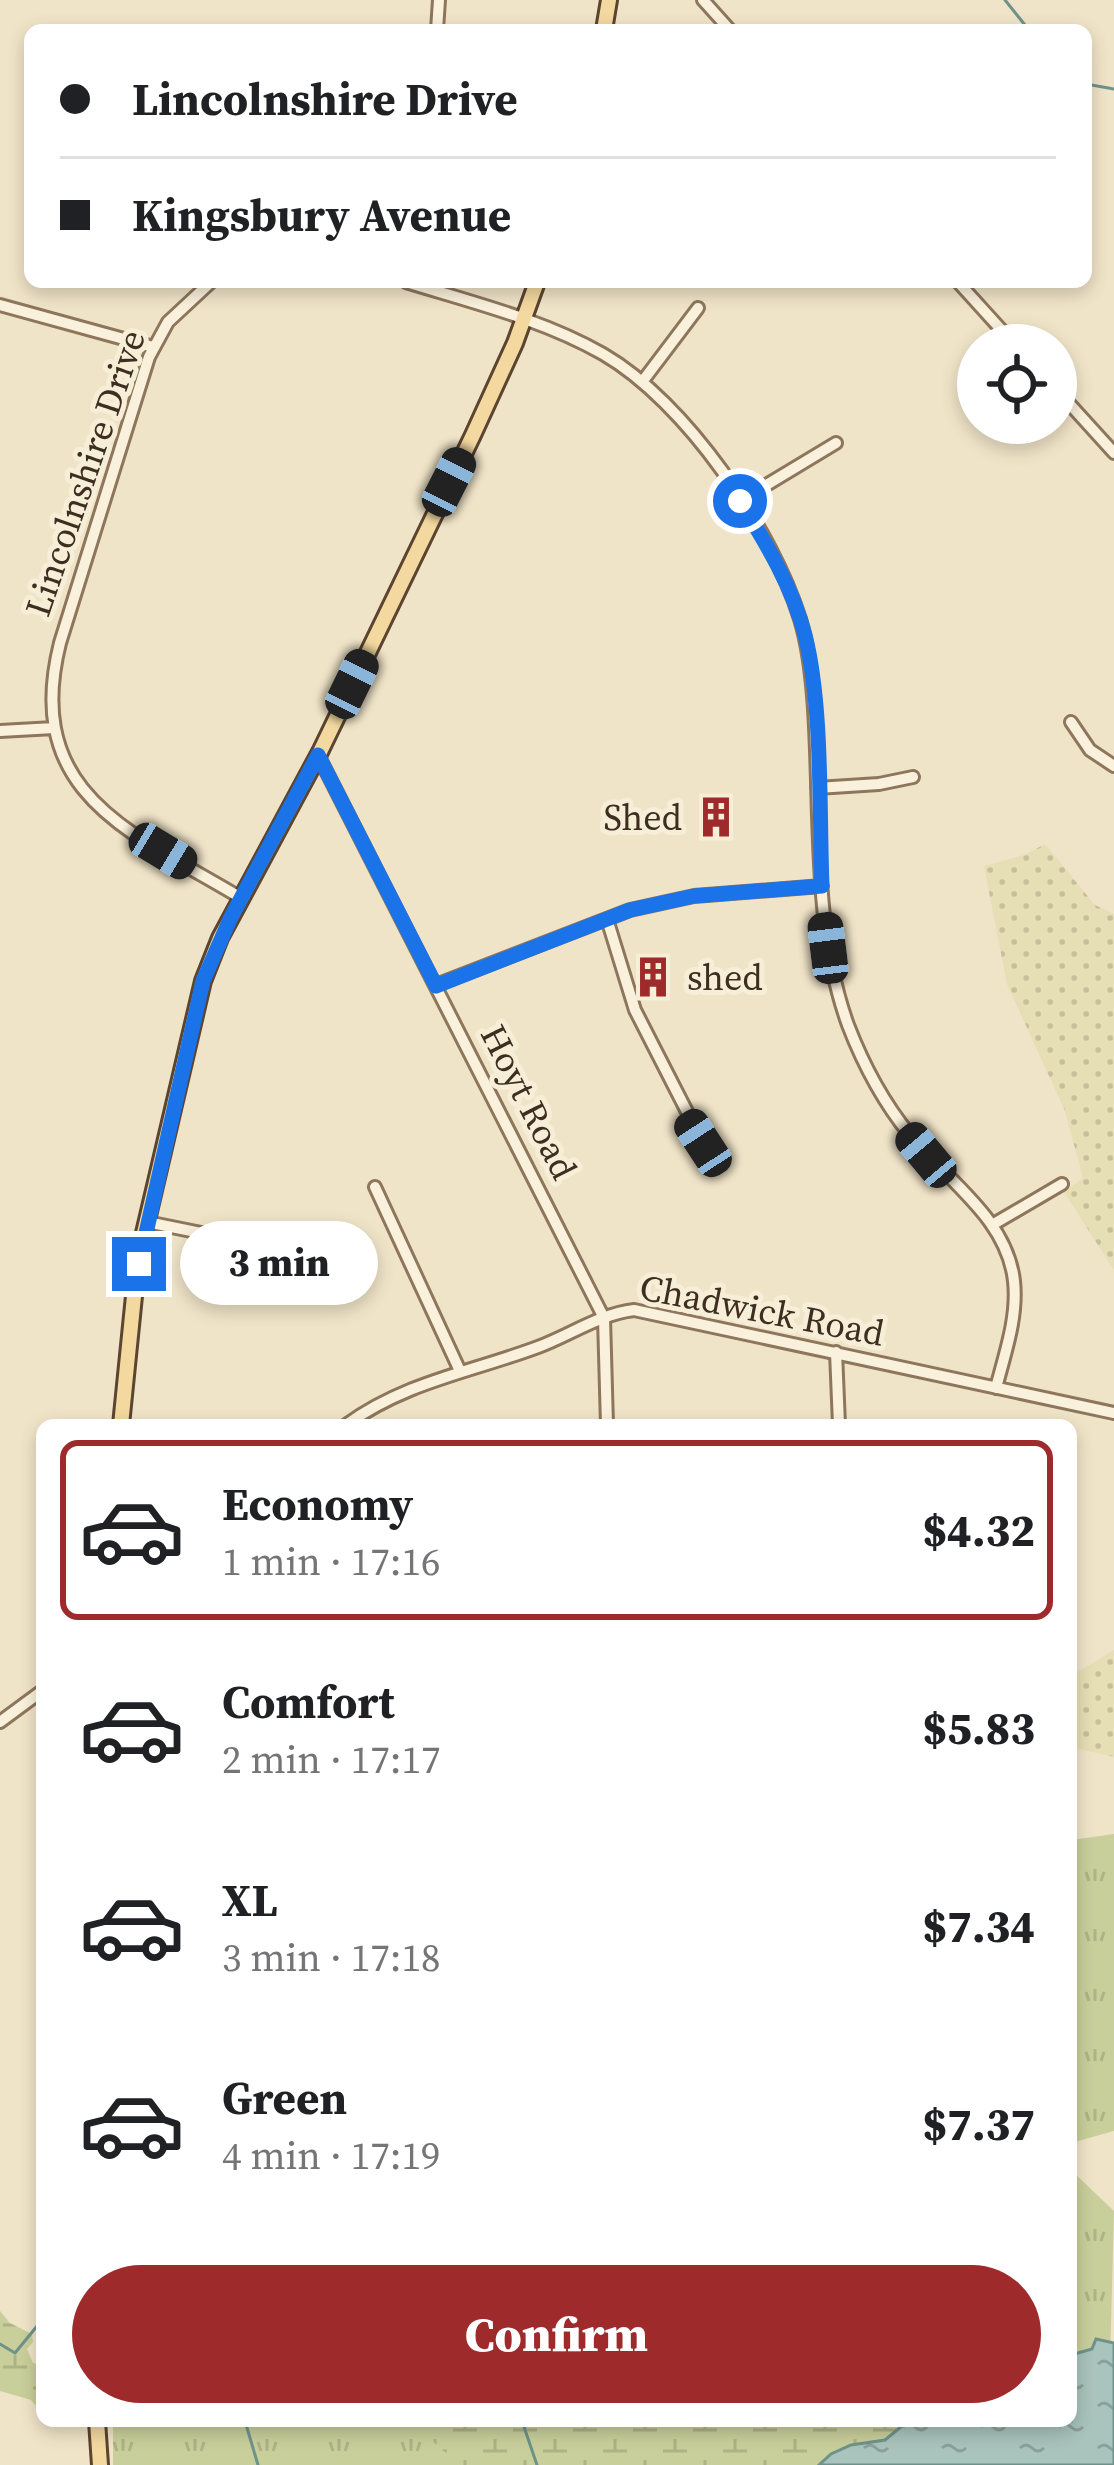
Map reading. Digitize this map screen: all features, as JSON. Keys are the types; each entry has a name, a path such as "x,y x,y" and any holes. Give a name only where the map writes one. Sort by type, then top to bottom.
{"main road":[{"path":"123,1419 134,1296 147,1222 196,1004 220,938 318,755 497,384 535,288"},
{"path":"97,2427 100,2465"}],"street":[{"path":"704,0 725,24"},
{"name":"Lincolnshire Drive","path":"204,288 178,311 154,347 60,643 51,692 54,728 71,775 99,809 241,898"},
{"path":"424,288 589,346 642,382 687,425 780,569 806,640 822,886 834,980 864,1064 909,1134 992,1225 1009,1258 1012,1325 996,1388"},
{"path":"963,288 996,324"},
{"path":"0,305 154,347"},
{"path":"642,382 698,308"},
{"path":"1077,412 1114,453"},
{"path":"740,501 836,443"},
{"path":"1071,722 1090,750 1114,766"},
{"path":"0,731 54,728"},
{"name":"Hoyt Road","path":"318,755 604,1318 608,1419"},
{"path":"818,788 913,777"},
{"path":"436,986 607,919 694,896 822,886"},
{"path":"607,919 635,1010 703,1143"},
{"path":"992,1225 1062,1184"},
{"path":"375,1187 460,1371"},
{"path":"147,1222 255,1244"},
{"name":"Chadwick Road","path":"355,1419 396,1393 536,1348 604,1318 642,1310 1114,1413"},
{"path":"836,1352 839,1419"},
{"path":"0,1722 36,1695"}],"shaded area":[{"path":"1045,844 1095,905 1114,914 1114,1270 1064,1192 1083,1178 1065,1111 1007,984 984,866"},
{"path":"1114,1650 1114,1757 1077,1748 1077,1672"}],"green space":[{"path":"1114,1834 1114,2131 1077,2141 1077,1839"},
{"path":"1077,2176 1114,2211 1110,2363 1077,2370"},
{"path":"0,2311 10,2323 32,2334 27,2349 36,2364 36,2406 0,2391"},
{"path":"113,2427 417,2427 459,2465 113,2465"},
{"path":"413,2427 902,2427 887,2439 841,2450 819,2465 435,2465 413,2436"}],"water":[{"path":"1096,2339 1114,2343 1114,2465 819,2465 851,2445 885,2440 901,2427 1077,2427 1077,2353 1092,2349"}],"waterway":[{"path":"1005,0 1024,24"},
{"path":"1092,85 1114,89"},
{"path":"0,2344 15,2353 36,2327"},
{"path":"247,2427 258,2465"},
{"path":"524,2427 537,2465"}],"place":[{"name":"Shed","path":"716,817"},
{"name":"shed","path":"653,977"}],"route":[{"path":"139,1264 203,981 220,938 318,755 436,986 630,910 694,896 822,886 806,640 780,569 740,501"}]}
